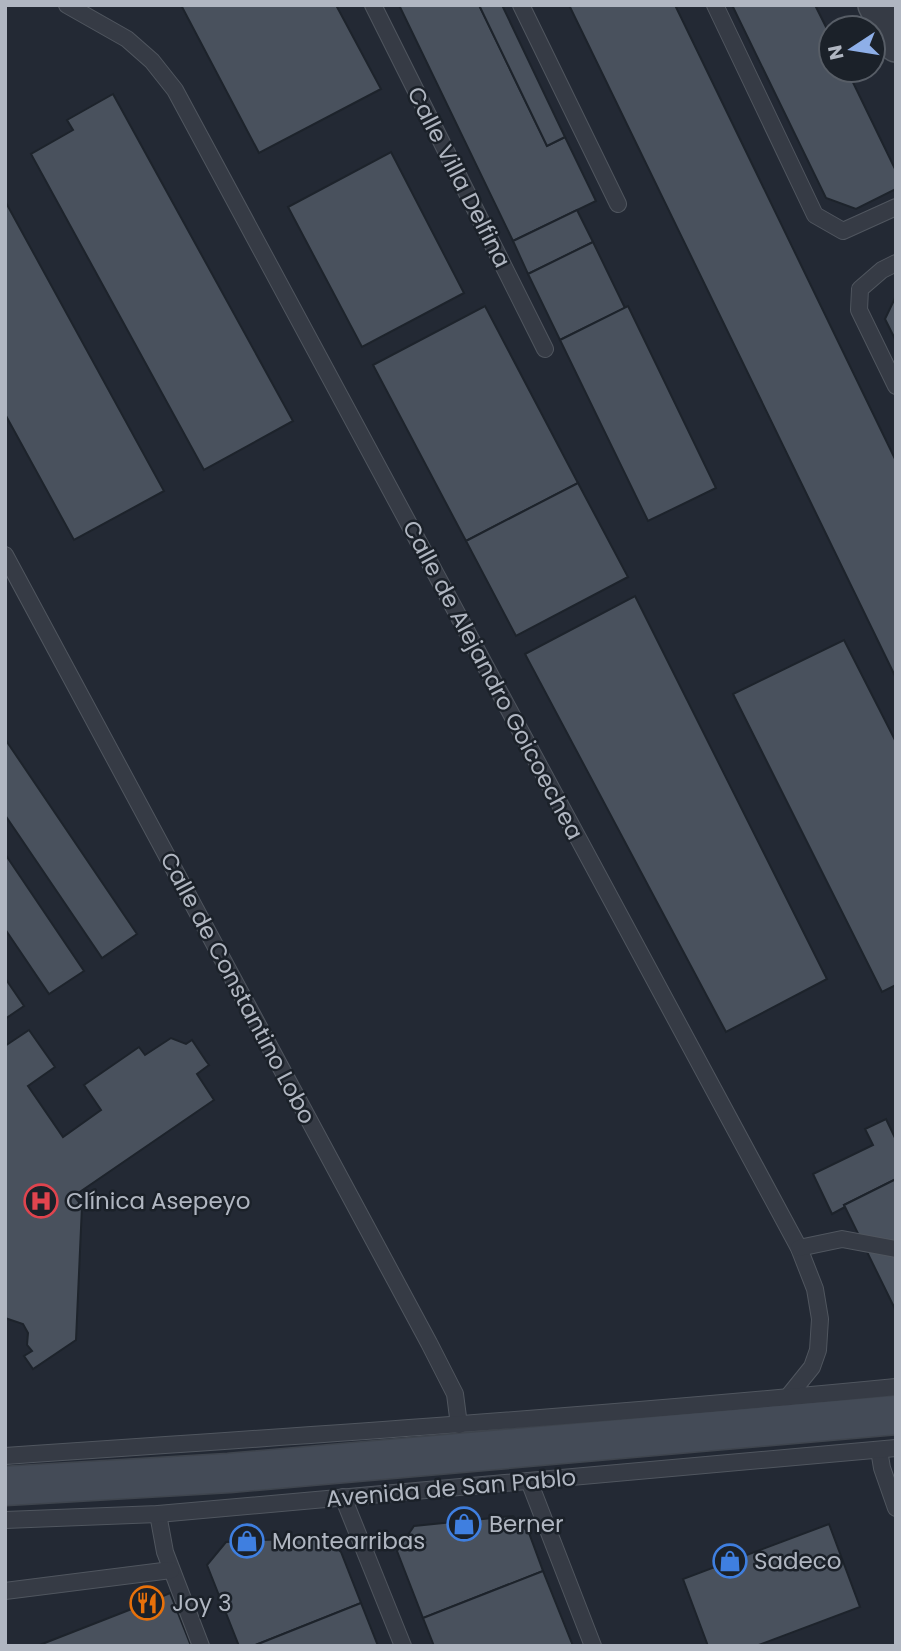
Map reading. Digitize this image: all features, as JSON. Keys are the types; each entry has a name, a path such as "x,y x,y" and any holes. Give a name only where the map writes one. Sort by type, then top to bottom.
{"street":[{"path":"875,5 896,45"},
{"name":"Avenida de San Pablo","path":"5,1486 243,1472 896,1416"}],"lane":[{"name":"Calle de Alejandro Goicoechea","path":"68,5 127,39 152,61 175,90 799,1248 815,1289 820,1319 818,1350 812,1367 787,1398"},
{"name":"Calle Villa Delfina","path":"373,5 545,349"},
{"path":"521,5 618,204"},
{"path":"715,5 815,215 843,231 896,207"},
{"path":"896,263 882,270 860,289 859,310 896,386"},
{"name":"Calle de Constantino Lobo","path":"5,555 429,1343 455,1394 459,1424"},
{"path":"799,1248 842,1239 896,1249"},
{"path":"5,1456 459,1424 896,1387"},
{"path":"888,1449 896,1508"},
{"name":"Avenida de San Pablo","path":"5,1520 158,1514 888,1449"},
{"path":"529,1481 593,1646"},
{"path":"343,1497 403,1646"},
{"path":"158,1514 164,1552 201,1646"},
{"path":"5,1591 171,1570"}],"building":[{"path":"181,5 336,5 381,89 259,153"},
{"path":"399,5 479,5 547,146 565,137 596,201 513,241"},
{"path":"479,5 502,5 565,137 547,146"},
{"path":"569,5 675,5 896,461 896,678"},
{"path":"732,5 815,5 820,14 817,14 817,84 854,84 896,171 896,189 856,209 826,198"},
{"path":"113,94 293,421 204,470 31,154 73,130 67,120"},
{"path":"391,152 464,293 362,347 288,207"},
{"path":"5,201 164,491 74,540 5,414"},
{"path":"577,210 593,242 528,274 513,241"},
{"path":"593,242 625,308 560,340 528,274"},
{"path":"896,296 896,341 885,319"},
{"path":"485,306 578,483 466,541 373,365"},
{"path":"628,306 716,488 648,521 560,340"},
{"path":"578,483 628,577 516,636 466,541"},
{"path":"635,596 827,979 726,1032 525,654"},
{"path":"844,640 896,742 896,985 882,992 733,694"},
{"path":"5,739 137,934 102,958 5,815"},
{"path":"5,854 84,971 49,994 5,929"},
{"path":"5,978 24,1006 5,1019"},
{"name":"Clínica Asepeyo","path":"29,1030 55,1067 28,1086 63,1137 101,1110 84,1085 139,1047 145,1055 171,1038 186,1044 192,1040 209,1065 197,1074 214,1100 74,1196 82,1206 76,1340 33,1369 24,1356 32,1351 27,1345 28,1333 23,1324 5,1318 5,1046"},
{"path":"886,1119 896,1140 896,1179 844,1205 845,1207 832,1214 813,1174 873,1145 865,1129"},
{"path":"896,1179 896,1311 844,1205"},
{"path":"513,1516 529,1533 543,1571 423,1618 397,1551 414,1526"},
{"path":"829,1524 860,1607 756,1646 708,1646 683,1579"},
{"path":"325,1537 341,1552 361,1603 253,1646 239,1646 207,1565 226,1542"},
{"path":"543,1571 573,1646 434,1646 423,1618"},
{"path":"170,1593 191,1646 37,1646 147,1603"},
{"path":"361,1603 378,1646 253,1646"}],"place":[{"name":"Clínica Asepeyo","path":"41,1201"},
{"name":"Berner","path":"464,1524"},
{"name":"Montearribas","path":"247,1541"},
{"name":"Sadeco","path":"730,1561"},
{"name":"Joy 3","path":"147,1603"}]}
